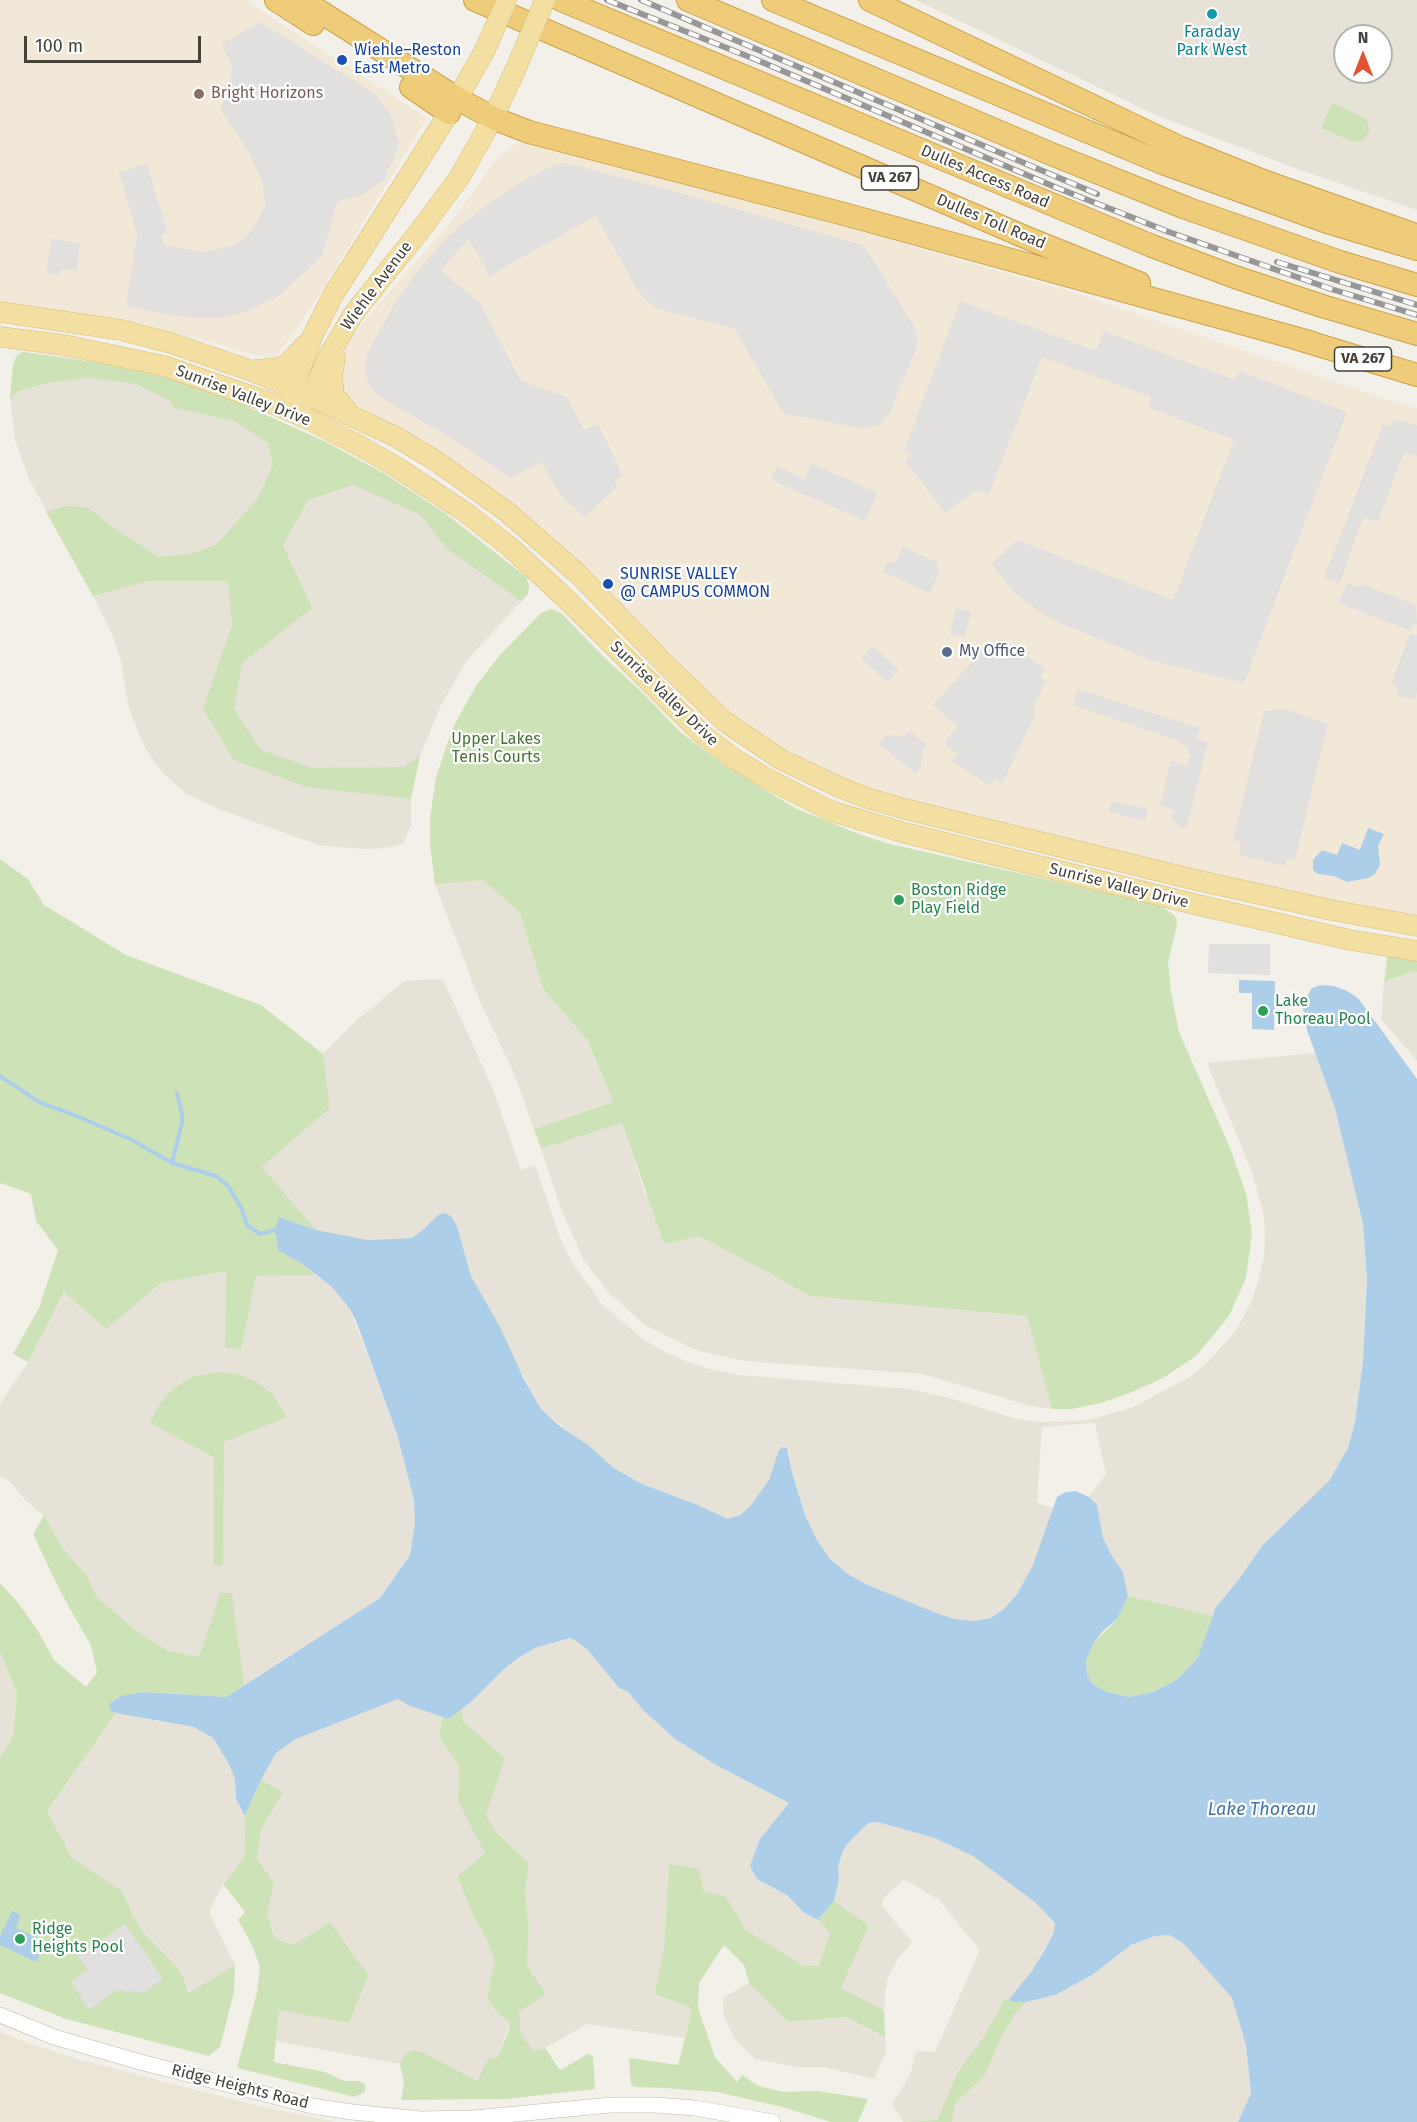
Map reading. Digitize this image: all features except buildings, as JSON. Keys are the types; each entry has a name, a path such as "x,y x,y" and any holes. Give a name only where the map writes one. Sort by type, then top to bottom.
{"highway":[{"path":"276,0 454,106 529,132 844,214 1310,342"},
{"path":"302,0 454,106"},
{"name":"Dulles Toll Road","path":"475,0 1042,244 1163,292 1310,342 1417,375"},
{"name":"Dulles Access Road","path":"561,0 1152,246 1322,306 1417,334"},
{"path":"688,0 1028,144 1186,208 1340,262 1417,285"},
{"path":"773,0 1165,164 1327,222 1417,249"},
{"path":"870,0 1181,148 1258,179 1417,235"}],"main road":[{"name":"Wiehle Avenue","path":"302,392 313,335 351,266 454,106 484,52 507,0"},
{"name":"Wiehle Avenue","path":"293,412 302,392 354,313 459,178 493,118 545,0"},
{"name":"Sunrise Valley Drive","path":"0,312 121,330 171,343 249,369 396,437 436,461 507,512 594,590 724,721 780,759 814,776 867,798 905,809 1211,883 1331,910 1417,926"},
{"path":"340,334 333,365 333,386 338,402 350,414"},
{"path":"249,369 280,368 296,356 313,335"},
{"name":"Sunrise Valley Drive","path":"0,337 64,345 164,366 293,412 395,466 465,512 540,573 702,734 733,758 797,795 850,818 1281,925 1417,951"}],"street":[{"name":"Ridge Heights Road","path":"0,2015 54,2037 140,2062 312,2106 352,2112 422,2119 474,2118 611,2105 656,2105 695,2108 773,2122"}],"shaded area":[{"path":"0,0 245,0 427,118 314,303 274,360 140,323 0,303"},
{"path":"916,0 1417,0 1417,210 1300,170 1158,116"},
{"path":"260,22 375,94 391,115 399,144 384,180 362,195 337,202 322,256 278,297 247,311 221,318 175,316 126,306 137,234 119,172 147,164 168,234 162,234 164,245 203,252 232,246 245,238 253,229 265,206 263,184 249,152 220,109 229,89 232,66 221,44"},
{"path":"527,141 631,166 1079,294 1417,408 1417,918 1338,904 888,798 805,764 720,710 614,601 347,400 338,386 338,368 346,347 360,326 454,218 498,157 516,144"},
{"path":"566,163 862,245 914,326 918,339 916,350 889,414 880,424 865,429 786,414 780,408 735,329 655,308 638,291 596,216 489,276 469,239 440,270 480,303 521,381 567,397 584,430 598,424 623,475 614,480 618,486 585,517 562,497 541,462 510,478 454,440 377,395 369,385 365,372 367,354 396,301 420,268 451,233 482,209 522,181 554,165"},
{"path":"51,239 80,243 77,271 62,269 61,275 46,273"},
{"path":"960,301 1096,351 1104,331 1235,380 1240,371 1347,412 1244,683 1153,661 1062,624 1041,613 1013,591 991,564 1017,540 1173,600 1234,440 1148,407 1151,397 1042,357 989,494 977,490 945,512 905,461 911,456 904,451"},
{"path":"23,352 66,357 164,377 237,402 326,442 385,474 446,514 526,577 529,585 528,594 468,659 442,703 420,756 411,791 411,825 403,843 384,848 363,849 319,845 221,810 186,794 161,771 145,748 128,705 121,661 112,634 29,479 15,440 10,399 13,364 17,355"},
{"path":"1394,419 1417,425 1417,456 1404,453 1378,522 1363,518 1340,583 1324,578 1383,424 1391,427"},
{"path":"811,463 878,493 865,521 771,480 777,466 804,479"},
{"path":"903,547 939,563 936,569 940,571 930,593 883,572 888,561 895,563"},
{"path":"1347,583 1359,587 1362,584 1416,605 1417,624 1414,624 1411,631 1338,603"},
{"path":"956,608 971,612 965,637 950,634"},
{"path":"1410,633 1417,635 1415,699 1398,696 1399,688 1391,684"},
{"path":"1000,638 1045,668 1040,677 1047,680 1033,708 1036,711 1003,783 995,779 991,786 951,761 957,754 944,743 958,727 933,705 991,641 994,644"},
{"path":"873,646 899,670 887,682 861,658"},
{"path":"1078,689 1200,728 1197,739 1208,743 1187,826 1182,829 1171,818 1175,811 1160,805 1171,761 1187,766 1190,756 1187,748 1179,741 1073,705"},
{"path":"1286,709 1328,724 1295,860 1287,858 1285,866 1239,855 1241,842 1233,840 1264,711"},
{"path":"910,731 927,745 922,752 921,766 915,773 879,744 886,735 904,736"},
{"path":"1112,801 1148,809 1145,821 1109,812"},
{"path":"483,879 520,913 543,989 588,1041 613,1102 534,1129 515,1076 479,999 435,884"},
{"path":"1209,944 1270,944 1270,975 1208,973"},
{"path":"1414,971 1417,972 1417,1061 1381,1019 1384,982"},
{"path":"443,979 493,1089 521,1170 535,1165 561,1240 572,1262 601,1303 639,1336 659,1349 713,1370 740,1375 909,1389 950,1398 1013,1418 1036,1422 1084,1421 1131,1408 1190,1377 1208,1362 1237,1329 1251,1302 1264,1256 1263,1211 1251,1170 1207,1063 1316,1053 1335,1107 1363,1224 1367,1279 1363,1361 1355,1422 1348,1448 1329,1481 1239,1579 1216,1607 1214,1616 1128,1596 1123,1572 1103,1538 1097,1505 1089,1497 1106,1474 1095,1423 1042,1427 1037,1503 1053,1508 1044,1538 1033,1565 1017,1594 1005,1608 991,1618 974,1621 938,1614 870,1586 848,1574 830,1559 817,1540 805,1515 793,1476 789,1450 775,1465 769,1480 751,1505 740,1515 728,1519 642,1484 615,1469 541,1409 471,1276 457,1226 426,1227 412,1238 368,1240 316,1230 262,1167 330,1108 323,1054 357,1020 404,981"},
{"path":"622,1123 645,1194 698,1236 810,1296 1027,1316 1052,1409 1031,1406 922,1374 745,1361 699,1351 645,1325 610,1294 582,1258 560,1205 541,1149"},
{"path":"227,1271 226,1348 241,1348 256,1276 315,1275 332,1287 350,1309 397,1434 414,1500 415,1523 410,1555 380,1598 244,1685 232,1594 220,1593 199,1657 169,1651 138,1632 96,1596 88,1577 62,1547 44,1516 27,1502 9,1481 0,1476 0,1404 28,1362 64,1292 106,1328 161,1283"},
{"path":"570,1638 588,1650 618,1687 629,1693 644,1711 675,1739 716,1765 789,1803 782,1812 765,1884 788,1896 803,1912 818,1920 830,1933 819,1966 804,1966 745,1929 726,1896 703,1891 669,1864 664,1949 654,1994 689,2007 691,2014 685,2038 587,2024 545,2048 533,2052 521,2033 519,2012 545,1994 527,1966 529,1927 525,1893 529,1863 496,1832 486,1815 505,1758 463,1721 462,1708 518,1658 535,1648"},
{"path":"0,1652 17,1693 13,1736 0,1757"},
{"path":"398,1699 442,1717 439,1737 459,1765 458,1801 486,1855 471,1910 487,1940 495,1963 490,1980 498,2013 510,2023 498,2057 488,2059 477,2082 424,2053 404,2055 400,2064 276,2041 279,2010 294,1945 276,1938 267,1914 274,1882 257,1859 261,1830 283,1792 261,1780 276,1753 296,1739"},
{"path":"116,1713 194,1727 213,1738 229,1764 235,1779 236,1799 245,1816 244,1858 223,1884 209,1912 235,1965 190,1993 182,1974 145,1935 133,1916 122,1891 72,1858 47,1811"},
{"path":"877,1822 935,1838 973,1856 1036,1903 1055,1923 1054,1932 1032,1971 1009,1999 1004,2000 981,2041 958,2071 937,2120 903,2122 892,2104 910,2075 916,2051 935,2052 980,1950 939,1900 904,1879 883,1899 882,1906 912,1942 898,1959 887,1979 884,2010 841,1988 869,1927 834,1901 839,1880 838,1867 847,1844 868,1823"},
{"path":"125,1924 163,1979 143,1993 117,1990 89,2010 71,1982 88,1970 78,1956"},
{"path":"1169,1935 1183,1943 1232,1998 1246,2045 1251,2093 1238,2122 952,2122 955,2104 985,2075 1014,2014 1026,2002 1055,1995 1092,1975 1131,1945 1155,1936"},
{"path":"749,1983 788,2022 846,2017 885,2037 886,2052 874,2079 823,2067 798,2067 755,2059 734,2038 724,2016 723,1998"},
{"path":"0,2032 80,2060 259,2106 335,2122 0,2122"}],"green space":[{"path":"1332,103 1366,118 1370,129 1364,140 1353,142 1321,128"},
{"path":"23,352 106,364 164,377 237,402 326,442 385,474 446,514 526,577 529,585 528,594 521,601 446,548 421,515 353,485 308,500 283,545 312,608 242,663 234,709 261,750 313,768 404,767 420,756 411,799 306,787 234,760 203,709 232,625 228,581 147,581 93,596 46,512 66,506 87,507 114,528 159,557 189,554 216,545 258,498 273,465 268,443 235,421 174,408 171,402 137,384 88,378 47,383 18,391 10,399 13,364 17,355"},
{"name":"Upper Lakes Tenis Courts","path":"551,609 561,613 679,731 724,765 795,808 886,843 1159,905 1174,915 1177,920 1176,929 1168,962 1179,1032 1230,1148 1246,1193 1252,1233 1246,1278 1229,1316 1196,1356 1163,1378 1132,1392 1101,1403 1072,1409 1052,1409 1027,1316 810,1296 698,1236 664,1244 622,1123 541,1149 534,1129 613,1102 588,1041 543,989 520,913 483,880 435,884 430,844 430,818 436,777 453,727 476,686 499,656 541,613"},
{"path":"0,859 28,879 44,905 126,955 261,1005 323,1054 330,1108 262,1167 316,1230 279,1217 302,1264 315,1275 256,1276 241,1349 225,1348 226,1271 161,1283 106,1329 64,1292 28,1362 13,1354 39,1308 58,1250 36,1221 31,1194 0,1183"},
{"path":"1388,951 1417,956 1417,972 1413,971 1384,982"},
{"path":"218,1372 238,1374 257,1382 273,1395 287,1417 224,1442 223,1566 214,1565 214,1457 150,1423 161,1402 175,1387 192,1377"},
{"path":"44,1516 62,1547 88,1577 96,1596 138,1632 169,1651 199,1657 220,1593 232,1593 244,1685 226,1697 143,1692 110,1710 116,1713 47,1811 72,1858 122,1891 133,1916 145,1935 182,1974 189,1993 235,1965 234,1992 220,2047 209,2056 66,2019 0,1993 0,1757 13,1736 17,1693 0,1652 0,1583 16,1600 37,1629 54,1660 86,1687 97,1672 91,1646 59,1589 33,1534"},
{"path":"1128,1596 1214,1616 1198,1657 1178,1679 1153,1692 1129,1697 1104,1691 1092,1683 1087,1674 1086,1661 1093,1644 1117,1619"},
{"path":"462,1708 463,1721 505,1758 486,1815 496,1832 529,1863 525,1893 529,1927 527,1966 546,1994 519,2012 521,2033 533,2051 545,2048 560,2070 588,2054 593,2056 595,2089 506,2099 401,2100 404,2083 400,2064 404,2055 413,2050 424,2053 477,2081 488,2059 498,2057 509,2030 510,2023 488,2000 495,1962 457,1876 485,1854 458,1801 459,1765 439,1737 442,1717 448,1719"},
{"path":"261,1780 283,1792 261,1830 257,1859 274,1882 267,1914 275,1938 294,1945 330,1922 368,1975 349,2023 279,2010 274,2062 325,2072 344,2081 359,2081 366,2085 364,2092 355,2097 237,2068 257,1992 260,1967 252,1945 238,1920 245,1912 223,1884 244,1858 245,1816"},
{"path":"669,1864 699,1869 703,1891 726,1896 745,1929 804,1966 819,1966 830,1933 818,1920 834,1901 869,1926 841,1988 884,2010 885,2037 846,2017 788,2022 749,1983 744,1965 724,1945 699,1983 698,2008 715,2057 737,2082 742,2075 758,2086 784,2092 818,2091 868,2099 858,2122 831,2122 782,2107 717,2092 634,2087 631,2084 629,2058 678,2065 691,2014 689,2007 654,1994 664,1949"},
{"path":"1009,1999 1011,2002 1026,2002 1014,2015 985,2075 955,2104 952,2122 904,2122 937,2120 958,2071 981,2041 1004,2000"}],"water":[{"path":"1368,828 1384,834 1378,846 1380,865 1375,874 1368,878 1347,882 1334,876 1318,874 1313,870 1313,860 1322,850 1337,855 1342,843 1360,850"},
{"name":"Lake Thoreau Pool","path":"1239,980 1275,981 1274,1030 1252,1029 1252,993 1239,993"},
{"name":"Lake Thoreau","path":"1321,985 1334,986 1358,998 1417,1079 1417,2122 1238,2122 1251,2093 1246,2045 1232,1998 1183,1943 1169,1935 1155,1936 1131,1945 1092,1975 1055,1995 1026,2002 1011,2002 1009,1999 1032,1971 1044,1951 1054,1932 1055,1923 1036,1903 973,1856 935,1838 877,1822 868,1823 847,1844 842,1854 834,1901 818,1920 803,1912 788,1896 757,1879 750,1866 760,1839 789,1803 716,1765 675,1739 644,1711 629,1693 618,1687 588,1650 570,1638 535,1648 518,1658 471,1702 448,1719 408,1705 398,1699 296,1739 276,1753 245,1816 236,1799 235,1779 229,1764 213,1738 194,1727 110,1710 109,1704 121,1696 143,1692 226,1697 380,1598 410,1555 415,1523 414,1500 397,1434 356,1321 350,1309 332,1287 302,1264 278,1250 275,1230 279,1217 316,1230 368,1240 412,1238 438,1215 444,1213 451,1216 457,1226 471,1276 500,1327 524,1379 541,1409 561,1427 588,1445 615,1469 642,1484 728,1519 740,1515 751,1505 769,1480 779,1450 783,1447 787,1448 805,1515 817,1540 830,1559 848,1574 870,1586 939,1614 974,1621 991,1618 1005,1608 1017,1594 1033,1565 1057,1497 1066,1492 1076,1491 1089,1497 1097,1505 1103,1538 1123,1572 1128,1596 1117,1619 1093,1644 1086,1661 1087,1674 1092,1683 1104,1691 1129,1697 1153,1692 1178,1679 1198,1657 1216,1607 1263,1545 1329,1481 1348,1448 1355,1422 1363,1361 1367,1279 1363,1224 1335,1108 1307,1030 1303,1009 1312,988"},
{"name":"Ridge Heights Pool","path":"12,1911 21,1915 16,1928 46,1942 36,1962 0,1945 0,1936"}],"waterway":[{"path":"0,1076 41,1103 132,1140 172,1163 216,1176 228,1186 241,1207 247,1225 260,1234 275,1230"},
{"path":"172,1163 182,1123 177,1093"}],"railway":[{"path":"607,0 757,60 1055,187 1169,232 1331,289 1417,315"},
{"path":"641,0 1097,194"},
{"path":"1277,262 1417,305"}],"place":[{"name":"Faraday Park West","path":"1212,14"},
{"name":"Wiehle–Reston East Metro","path":"342,60"},
{"name":"Bright Horizons","path":"199,94"},
{"name":"SUNRISE VALLEY @ CAMPUS COMMON","path":"608,584"},
{"name":"My Office","path":"947,652"},
{"name":"Boston Ridge Play Field","path":"899,900"},
{"name":"Lake Thoreau Pool","path":"1263,1011"},
{"name":"Ridge Heights Pool","path":"20,1939"}]}
